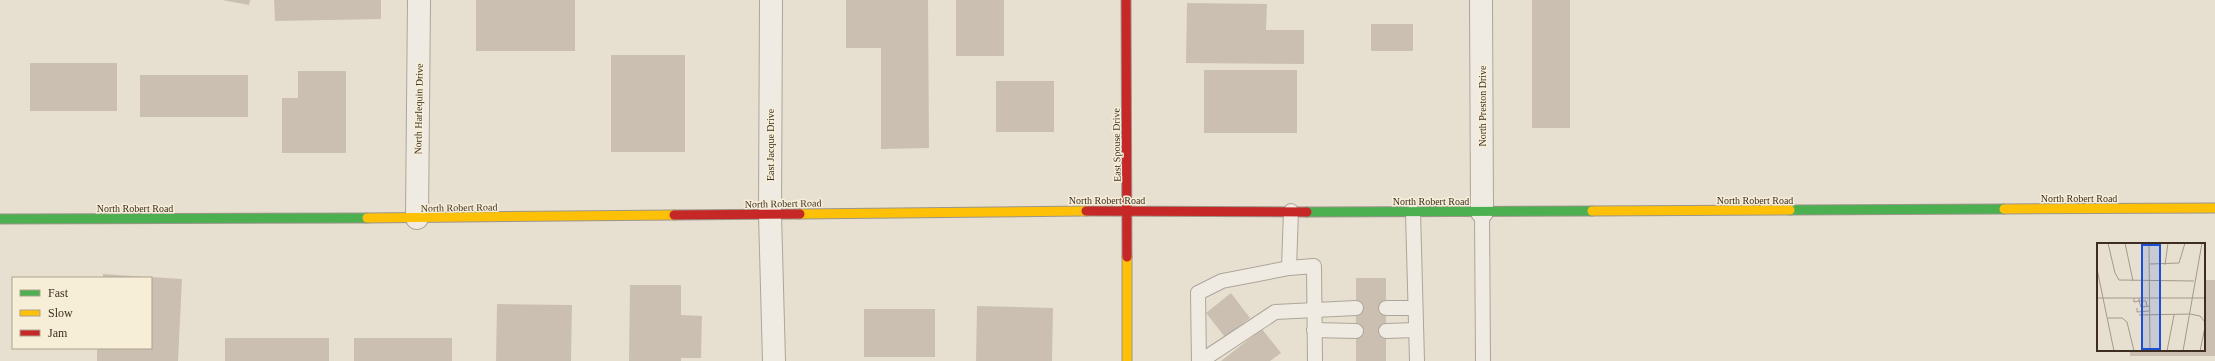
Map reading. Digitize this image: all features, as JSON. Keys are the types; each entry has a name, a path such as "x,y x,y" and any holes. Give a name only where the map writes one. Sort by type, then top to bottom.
{"main road":[{"name":"East Spouse Drive","path":"1126,0 1128,211 1127,361"},
{"name":"North Robert Road","path":"0,219 417,218 1128,211 1482,212 2215,208"}],"street":[{"name":"North Harlequin Drive","path":"417,218 419,0"},
{"name":"East Jacque Drive","path":"770,0 770,214 774,361"},
{"name":"North Preston Drive","path":"1481,0 1482,212"}],"lane":[{"path":"1289,268 1291,212"},
{"path":"1413,212 1417,361"},
{"path":"1482,212 1483,361"},
{"path":"1200,361 1198,293 1222,281 1289,268 1314,266 1315,361"},
{"path":"1200,361 1275,312 1356,308"},
{"path":"1386,308 1415,308"},
{"path":"1314,330 1356,331"},
{"path":"1386,331 1416,330"}],"building":[{"path":"222,0 250,0 249,5"},
{"path":"274,0 381,0 381,19 275,21"},
{"path":"476,0 575,0 575,51 476,51"},
{"path":"846,0 928,0 929,148 881,149 881,48 846,48"},
{"path":"956,0 1004,0 1004,56 956,56"},
{"path":"1532,0 1570,0 1570,128 1532,128"},
{"path":"1187,3 1267,4 1266,30 1304,30 1304,64 1186,63"},
{"path":"1371,24 1413,24 1413,51 1371,51"},
{"path":"611,55 685,55 685,152 611,152"},
{"path":"30,63 117,63 117,111 30,111"},
{"path":"1204,70 1297,70 1297,133 1204,133"},
{"path":"298,71 346,71 346,153 282,153 282,98 298,98"},
{"path":"140,75 248,75 248,117 140,117"},
{"path":"996,81 1054,81 1054,132 996,132"},
{"path":"103,274 146,277 103,277"},
{"path":"152,277 182,279 178,361 97,361 97,349 152,349"},
{"path":"1356,278 1386,278 1386,361 1356,361"},
{"path":"2205,280 2215,280 2215,356 2130,356 2130,351 2205,351"},
{"path":"630,285 681,285 681,315 702,316 701,358 681,358 681,361 629,361"},
{"path":"1231,293 1250,318 1225,337 1206,313"},
{"path":"497,304 572,305 571,361 496,361"},
{"path":"977,306 1053,308 1052,361 976,361"},
{"path":"864,309 935,309 935,357 864,357"},
{"path":"1262,329 1281,353 1270,361 1221,361"},
{"path":"225,338 329,338 329,361 225,361"},
{"path":"354,338 452,338 452,361 354,361"}],"traffic: fast":[{"path":"1790,210 2004,209"},
{"path":"1307,212 1592,211"},
{"path":"0,219 367,218"}],"traffic: slow":[{"path":"2004,209 2215,208"},
{"path":"1592,211 1790,210"},
{"path":"800,214 1086,211"},
{"path":"367,218 674,215"},
{"path":"1127,257 1127,361"}],"traffic: jam":[{"path":"1126,0 1127,257"},
{"path":"1086,211 1307,212"},
{"path":"674,215 800,214"}]}
